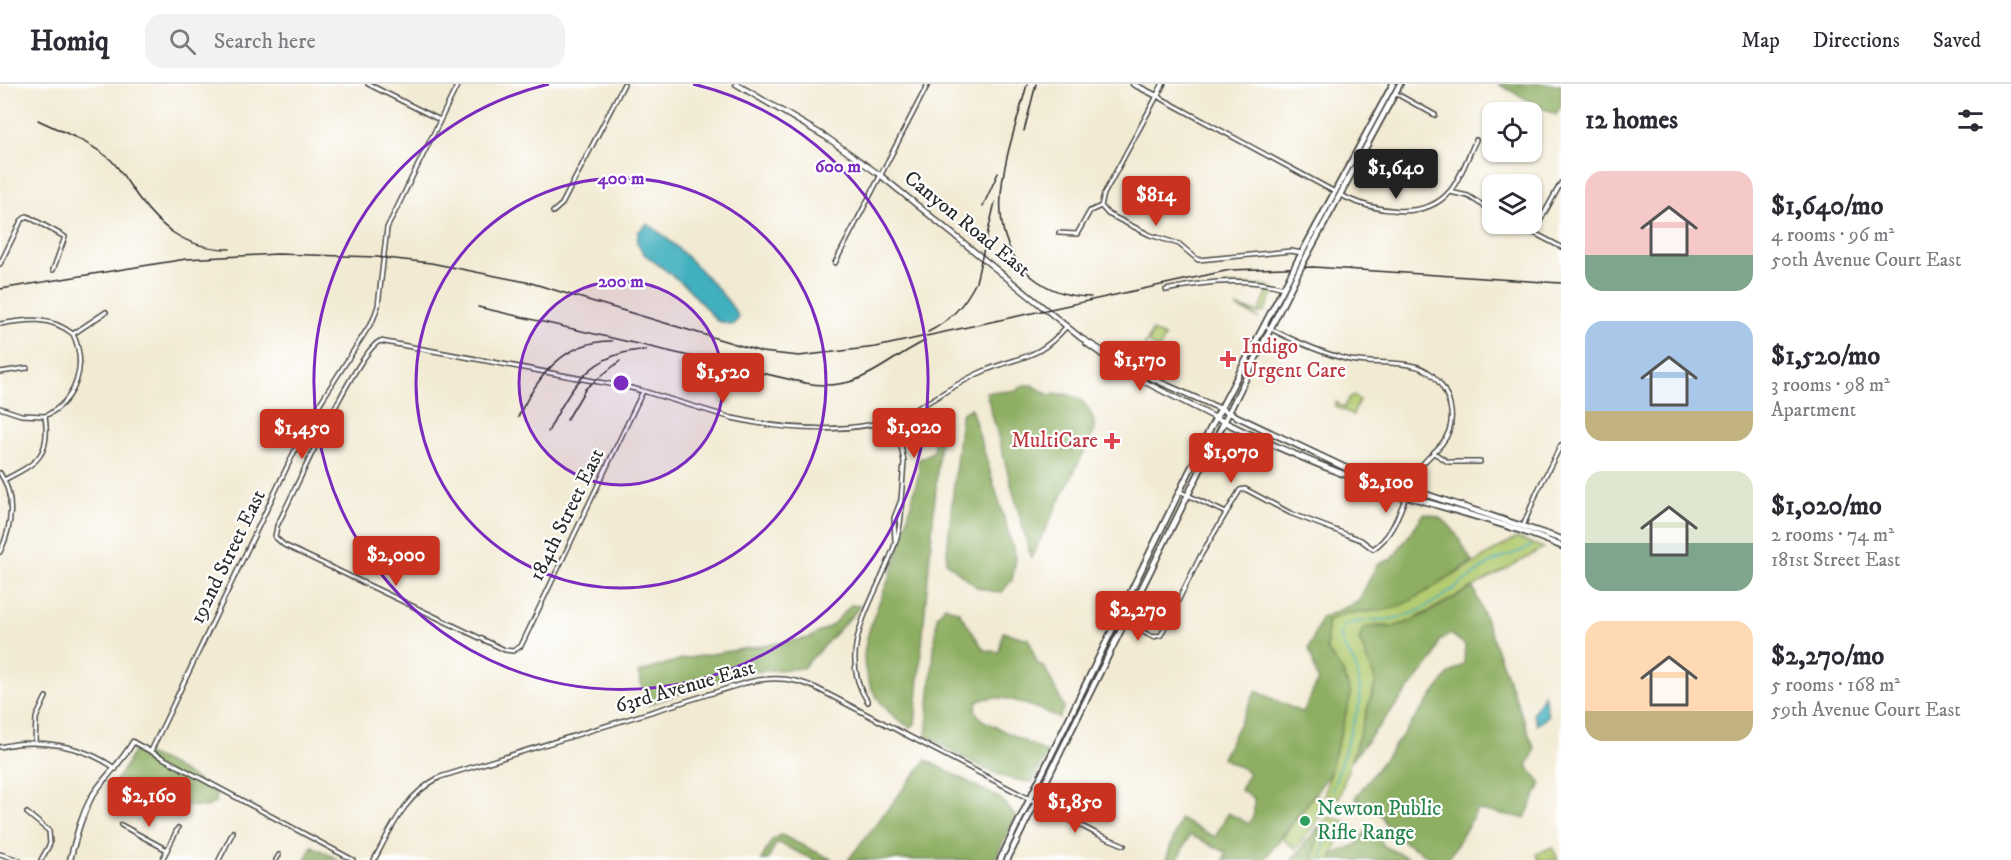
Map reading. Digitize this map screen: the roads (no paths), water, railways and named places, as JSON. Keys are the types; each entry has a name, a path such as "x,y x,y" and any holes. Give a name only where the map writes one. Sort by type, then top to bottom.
{"main road":[{"name":"Canyon Road East","path":"736,84 826,137 880,175 1066,327 1137,372 1346,468 1524,524 1561,539"},
{"path":"1133,84 1156,96 1163,84"},
{"path":"1300,262 1302,254 1398,85"},
{"path":"1007,860 1226,423 1300,262 1398,85"},
{"path":"1000,860 1121,617 1216,418 1284,288 1295,273"},
{"name":"Canyon Road East","path":"1081,338 1127,373 1226,423 1323,467 1405,496 1500,523 1561,546"},
{"path":"1500,523 1520,527 1524,524"},
{"path":"1114,644 1121,617"},
{"path":"1059,755 1064,732"},
{"path":"70,860 77,828 91,799 116,769 133,742"}],"street":[{"path":"368,84 440,120"},
{"name":"192nd Street East","path":"151,751 310,419 373,320 378,306 387,228 458,84"},
{"path":"553,212 563,203 624,84"},
{"path":"746,89 749,84"},
{"path":"835,263 928,84"},
{"path":"1395,93 1435,115"},
{"path":"1101,206 1104,195 1156,96 1337,194 1374,207 1407,210 1432,206 1450,192 1476,140"},
{"path":"1542,217 1561,183"},
{"path":"1450,192 1468,196 1482,205"},
{"path":"1059,233 1077,234 1090,211 1101,206"},
{"path":"1101,206 1108,214 1150,235 1179,244 1192,257 1201,260 1291,251 1302,254"},
{"path":"0,262 25,216 65,237 53,270"},
{"path":"1538,234 1561,247"},
{"path":"1166,290 1203,282 1271,285 1284,288"},
{"path":"73,334 106,312"},
{"path":"0,324 38,319 52,321 73,334 80,350 78,375 64,404 45,416 21,415 0,408"},
{"path":"1124,623 1157,638 1162,633 1200,555 1238,492 1245,489 1290,513 1361,540 1373,549 1383,540 1392,526 1408,488 1421,465 1434,453 1449,431 1450,399 1438,380 1422,368 1335,356 1265,326"},
{"path":"643,391 732,418 781,426 838,427 896,418 918,409 983,371 1039,353 1066,327"},
{"name":"184th Street East","path":"387,341 643,391 521,645 515,650 505,650 472,635 284,545 275,537 277,526 344,390 375,343 387,341"},
{"path":"0,372 27,368"},
{"path":"4,480 32,465 40,457 47,439 45,416"},
{"path":"868,702 857,679 855,648 861,624 895,540 902,510 904,462 896,418"},
{"path":"1524,524 1561,445"},
{"path":"1434,453 1448,462 1480,462"},
{"path":"0,473 10,496 11,513 0,552"},
{"path":"1181,492 1226,513"},
{"name":"63rd Avenue East","path":"374,860 408,802 440,777 745,682 765,679 792,680 816,687 1030,799 1124,845"},
{"path":"35,743 36,718 46,697"},
{"path":"133,742 353,860"},
{"path":"0,747 35,743 75,749 116,769"},
{"path":"27,813 49,831 50,844 41,860"},
{"path":"121,825 167,850"},
{"path":"162,860 178,828"},
{"path":"219,860 233,832"},
{"path":"0,854 19,860"},
{"path":"276,860 279,855"}],"water":[{"path":"647,224 683,253 723,295 739,318 733,325 717,321 686,286 644,254 637,243 638,232"},
{"path":"1544,694 1548,716 1537,725 1533,713"}],"waterway":[{"path":"1332,791 1360,702 1357,672 1342,642 1342,627 1356,622 1401,617 1413,613 1435,601 1489,564 1532,546"},
{"path":"1321,860 1329,827"}],"railway":[{"path":"1027,84 1002,184 1001,210 1004,234 1014,256 1031,276 1059,292 1091,297"},
{"path":"1024,131 1036,84"},
{"path":"38,120 85,143 111,160 142,203 174,233 199,245 230,249"},
{"path":"983,206 998,173"},
{"path":"928,332 944,323 956,311 976,282 995,202"},
{"path":"0,289 186,259 277,254 377,257 431,263 531,283 762,352 799,356 876,347 1230,270 1313,267 1561,283"},
{"path":"478,307 805,383 824,385 856,380 925,341"},
{"path":"518,417 534,389 553,364 579,347 612,341"},
{"path":"548,432 574,387 585,375 611,357 646,350"},
{"path":"567,420 586,388 620,361"}],"place":[{"name":"Indigo Urgent Care","path":"1228,359"},
{"name":"MultiCare","path":"1112,441"},
{"name":"Newton Public Rifle Range","path":"1305,821"}]}
